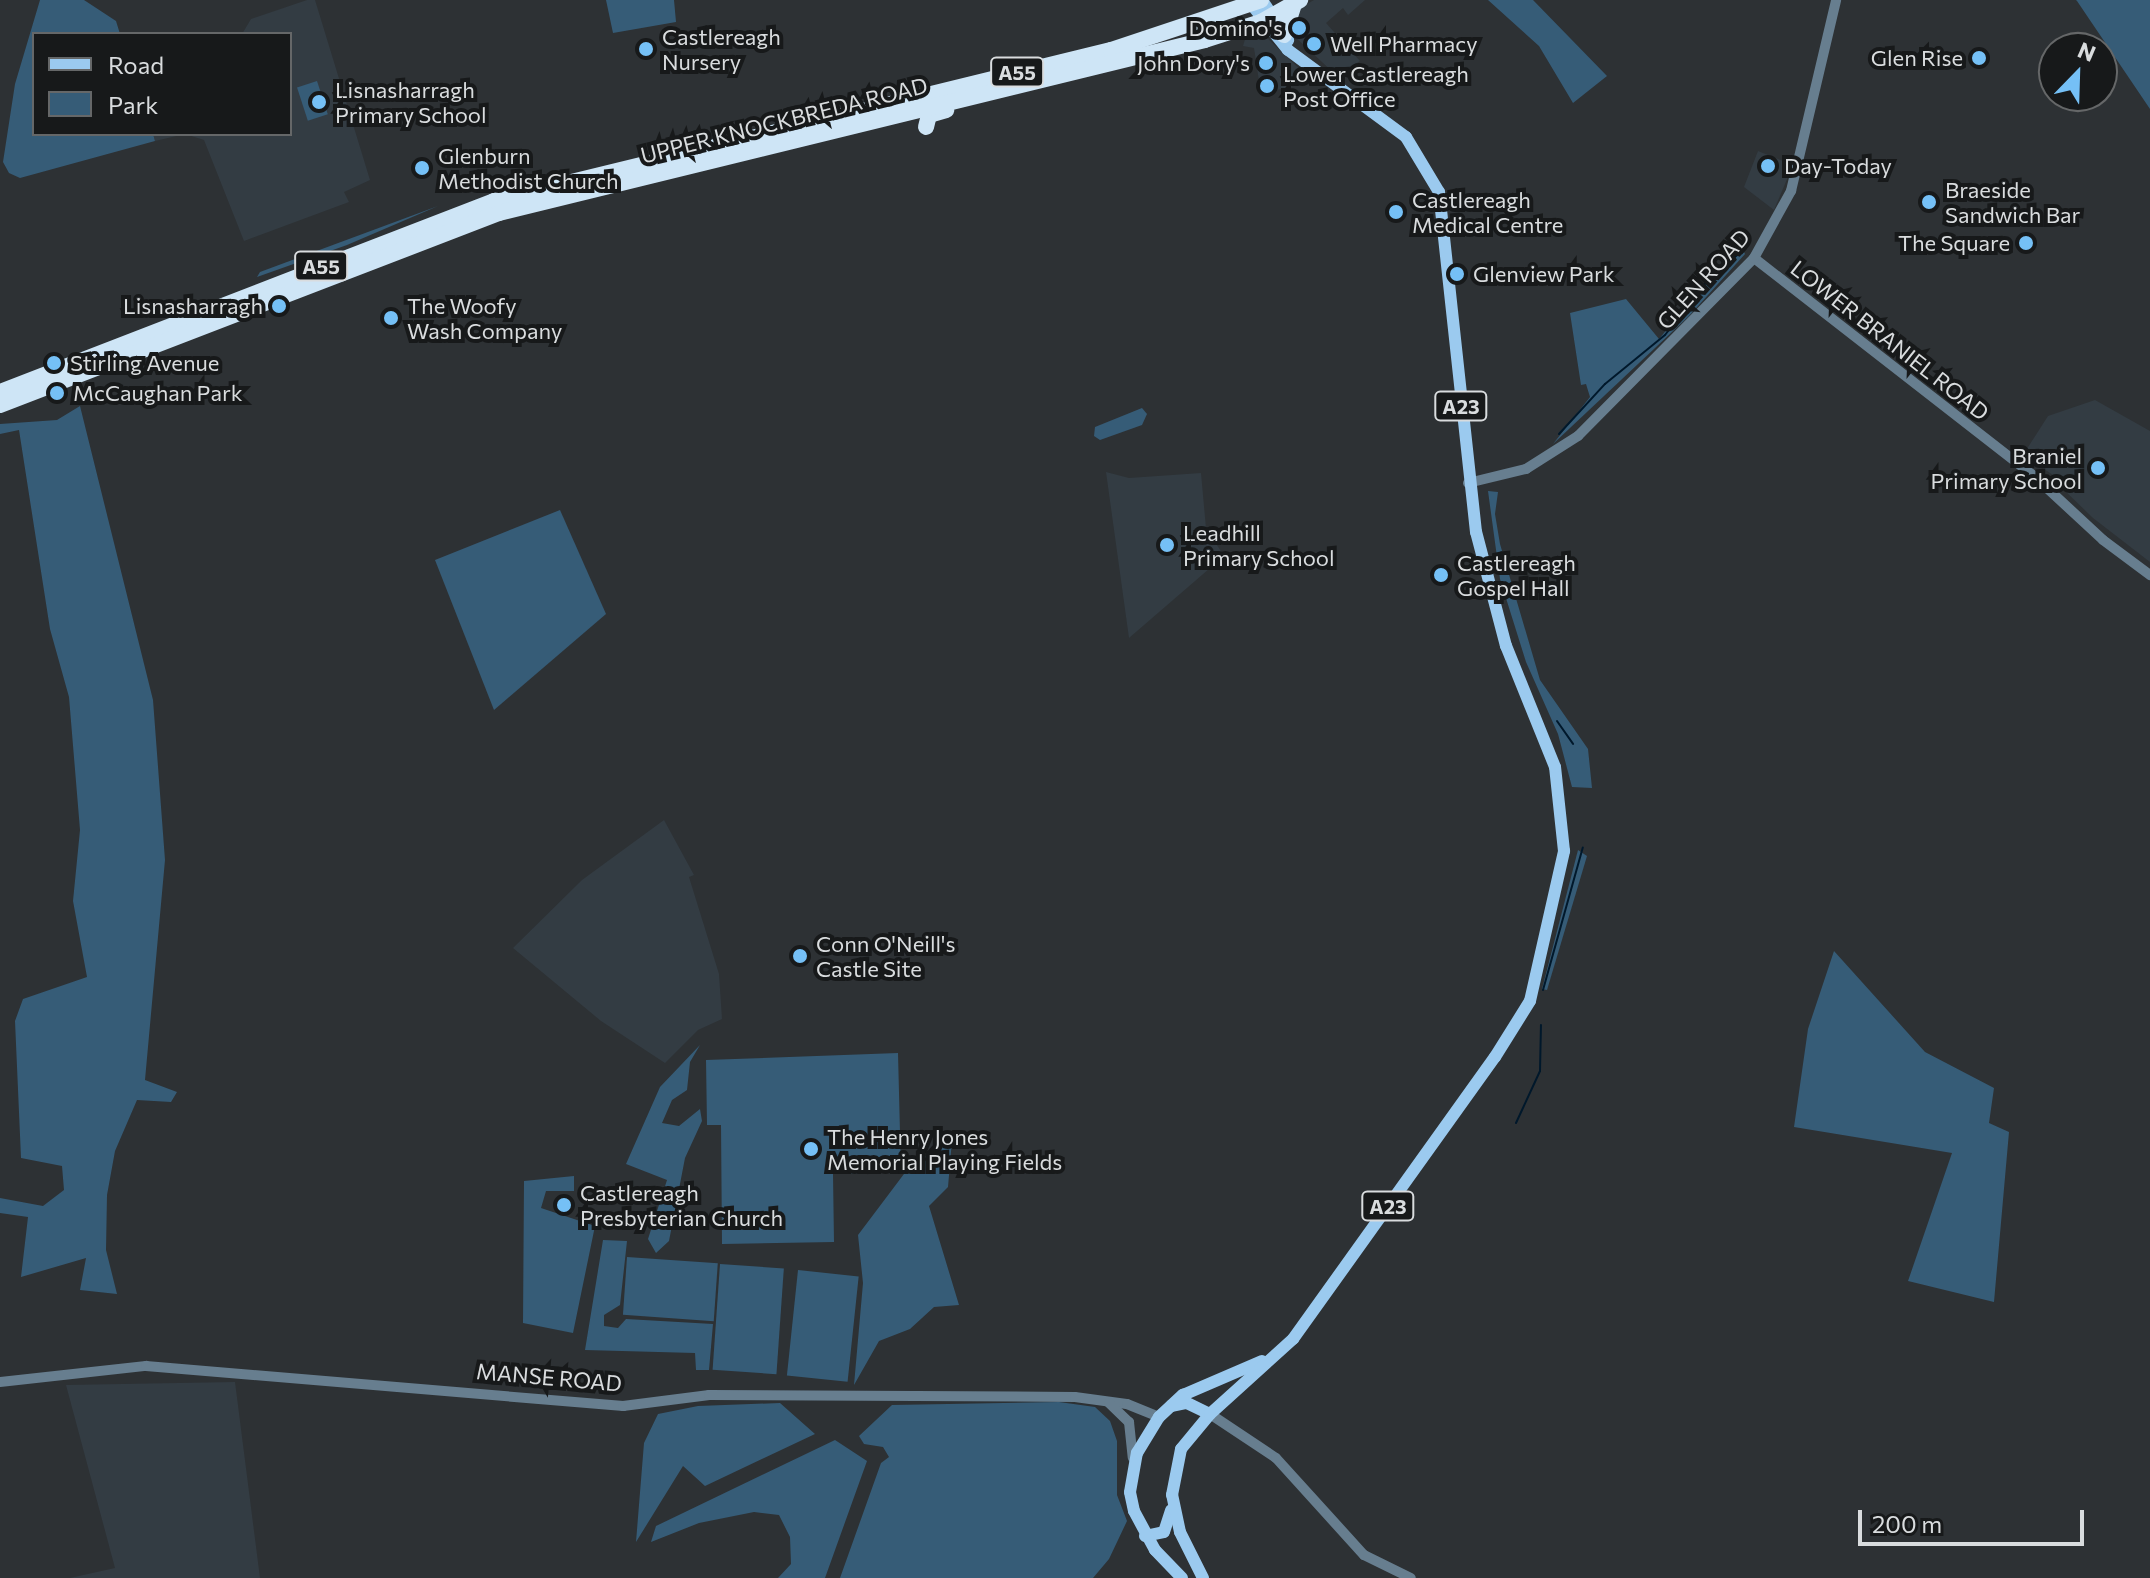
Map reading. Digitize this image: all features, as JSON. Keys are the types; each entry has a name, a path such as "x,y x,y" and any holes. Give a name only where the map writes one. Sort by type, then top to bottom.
{"highway":[{"name":"A55","path":"1256,8 1293,1"},
{"path":"1284,35 1293,1"},
{"path":"926,127 932,113 1025,90 1052,71 1056,56 1221,10 1256,8"},
{"name":"UPPER KNOCKBREDA ROAD","path":"0,392 437,220 551,186 1052,71 1256,8"},
{"name":"UPPER KNOCKBREDA ROAD","path":"0,405 499,213 1052,71 1256,8"},
{"path":"551,186 562,176 660,148"},
{"path":"203,312 252,282"}],"main road":[{"name":"A23","path":"1256,8 1284,35 1295,53"},
{"name":"A23","path":"1145,1536 1164,1532 1176,1462 1206,1418 1277,1353 1317,1306 1520,1018 1530,1001 1559,883 1564,824 1555,767 1498,621 1468,483 1449,248 1434,177 1398,130 1323,80 1256,8"},
{"name":"A23","path":"1132,1467 1159,1417 1171,1406 1196,1388 1277,1353"},
{"path":"1171,1406 1187,1403 1206,1418"},
{"path":"1132,1467 1134,1511 1145,1536 1182,1578"},
{"name":"A23","path":"1172,1495 1180,1532 1203,1578"}],"street":[{"name":"GLEN ROAD","path":"1468,483 1526,469 1578,436 1754,258 1791,191 1836,0"},
{"name":"LOWER BRANIEL ROAD","path":"1754,258 2034,476 2103,540 2150,575"},
{"name":"MANSE ROAD","path":"0,1382 146,1366 623,1406 709,1395 1096,1398 1159,1417"},
{"path":"1096,1398 1116,1407 1129,1422 1132,1467"},
{"path":"1206,1418 1228,1424 1295,1475 1350,1543 1378,1565 1411,1578"}],"shaded area":[{"name":"Lisnasharragh Primary School","path":"315,0 370,180 344,192 349,202 244,241 204,140 191,136 292,136 292,32 243,32 251,19"},
{"path":"1314,0 1365,0 1348,15 1343,8 1326,23 1360,61 1337,76 1293,35 1300,8"},
{"path":"1263,34 1310,79 1309,82 1261,94 1254,48 1243,46 1246,36"},
{"path":"154,136 176,136 155,141"},
{"path":"1758,151 1793,165 1774,210 1744,187"},
{"name":"Braniel Primary School","path":"2095,400 2150,431 2150,562 2093,518 2062,488 2062,481 2023,455 2048,416"},
{"name":"Leadhill Primary School","path":"1106,472 1129,478 1201,473 1206,528 1224,556 1129,638"},
{"path":"664,820 694,875 689,877 719,974 722,1019 698,1030 665,1063 601,1021 513,948 582,880"},
{"path":"235,1382 260,1578 70,1578 115,1568 66,1385"}],"green space":[{"path":"40,0 84,0 116,21 119,32 32,32 32,136 154,136 155,141 20,178 9,173 3,162 15,84"},
{"path":"606,0 674,0 676,22 613,33"},
{"path":"1488,0 1533,0 1607,76 1573,103 1539,46"},
{"path":"2150,0 2150,109 2118,62 2118,32 2098,32 2077,1"},
{"path":"317,81 328,114 308,121 297,87"},
{"path":"438,206 347,245 257,277 260,272"},
{"path":"1743,250 1745,254 1689,316 1553,444 1590,397 1586,384 1581,385 1570,313 1626,299 1659,339 1708,280"},
{"path":"80,406 153,700 165,860 145,1080 177,1092 171,1102 137,1100 115,1151 107,1195 106,1250 117,1294 80,1290 86,1258 21,1277 28,1217 0,1213 0,1198 43,1206 64,1190 62,1166 21,1158 15,1021 23,999 87,977 73,901 80,830 69,697 50,629 19,430 0,434 0,424 57,420"},
{"path":"1142,408 1147,414 1142,425 1100,440 1094,436 1095,427"},
{"path":"1488,491 1498,492 1495,514 1500,544 1540,680 1588,749 1592,788 1572,787 1558,734 1526,662 1500,579"},
{"path":"560,510 606,614 494,710 435,560"},
{"path":"1578,850 1587,856 1547,990 1542,989"},
{"path":"1834,951 1925,1052 1994,1088 1989,1123 2009,1132 1994,1302 1908,1281 1952,1153 1794,1127 1808,1029"},
{"path":"700,1045 690,1062 687,1090 672,1100 662,1123 679,1126 700,1109 702,1121 685,1158 669,1241 656,1253 648,1239 667,1180 626,1164 660,1087"},
{"name":"The Henry Jones Memorial Playing Fields","path":"898,1053 901,1172 833,1174 834,1242 722,1244 721,1125 707,1125 706,1060"},
{"path":"952,1140 948,1187 929,1206 959,1305 934,1307 910,1329 879,1341 854,1385 863,1283 858,1235 910,1166"},
{"path":"574,1176 574,1191 546,1191 541,1208 595,1226 573,1333 523,1323 524,1181"},
{"path":"603,1240 627,1241 620,1305 604,1315 604,1326 618,1328 626,1319 713,1324 709,1370 696,1370 695,1353 585,1350"},
{"path":"627,1257 718,1263 714,1321 623,1315"},
{"path":"720,1264 784,1268 776,1374 713,1370"},
{"path":"798,1270 859,1276 848,1382 787,1375"},
{"path":"1059,1402 1095,1407 1110,1421 1117,1441 1117,1495 1127,1521 1109,1559 1093,1578 840,1578 881,1463 889,1457 883,1447 864,1444 859,1436 892,1405"},
{"path":"780,1403 815,1434 705,1486 683,1466 636,1542 644,1443 658,1414 698,1406"},
{"path":"835,1440 867,1461 825,1578 778,1578 791,1564 790,1537 779,1515 754,1512 699,1523 651,1542 656,1526"}],"waterway":[{"path":"1559,434 1605,384 1665,335 1708,280 1743,250"},
{"path":"1557,721 1573,744"},
{"path":"1543,990 1583,847"},
{"path":"1516,1123 1540,1071 1541,1025"}],"place":[{"name":"Domino's","path":"1299,28"},
{"name":"Well Pharmacy","path":"1314,44"},
{"name":"Castlereagh Nursery","path":"646,49"},
{"name":"Glen Rise","path":"1979,58"},
{"name":"John Dory's","path":"1266,63"},
{"name":"Lower Castlereagh Post Office","path":"1267,86"},
{"name":"Lisnasharragh Primary School","path":"319,102"},
{"name":"Day-Today","path":"1768,166"},
{"name":"Glenburn Methodist Church","path":"422,168"},
{"name":"Braeside Sandwich Bar","path":"1929,202"},
{"name":"Castlereagh Medical Centre","path":"1396,212"},
{"name":"The Square","path":"2026,243"},
{"name":"Glenview Park","path":"1457,274"},
{"name":"Lisnasharragh","path":"279,306"},
{"name":"The Woofy Wash Company","path":"391,318"},
{"name":"Stirling Avenue","path":"54,363"},
{"name":"McCaughan Park","path":"57,393"},
{"name":"Braniel Primary School","path":"2098,468"},
{"name":"Leadhill Primary School","path":"1167,545"},
{"name":"Castlereagh Gospel Hall","path":"1441,575"},
{"name":"Conn O'Neill's Castle Site","path":"800,956"},
{"name":"The Henry Jones Memorial Playing Fields","path":"811,1149"},
{"name":"Castlereagh Presbyterian Church","path":"564,1205"}]}
